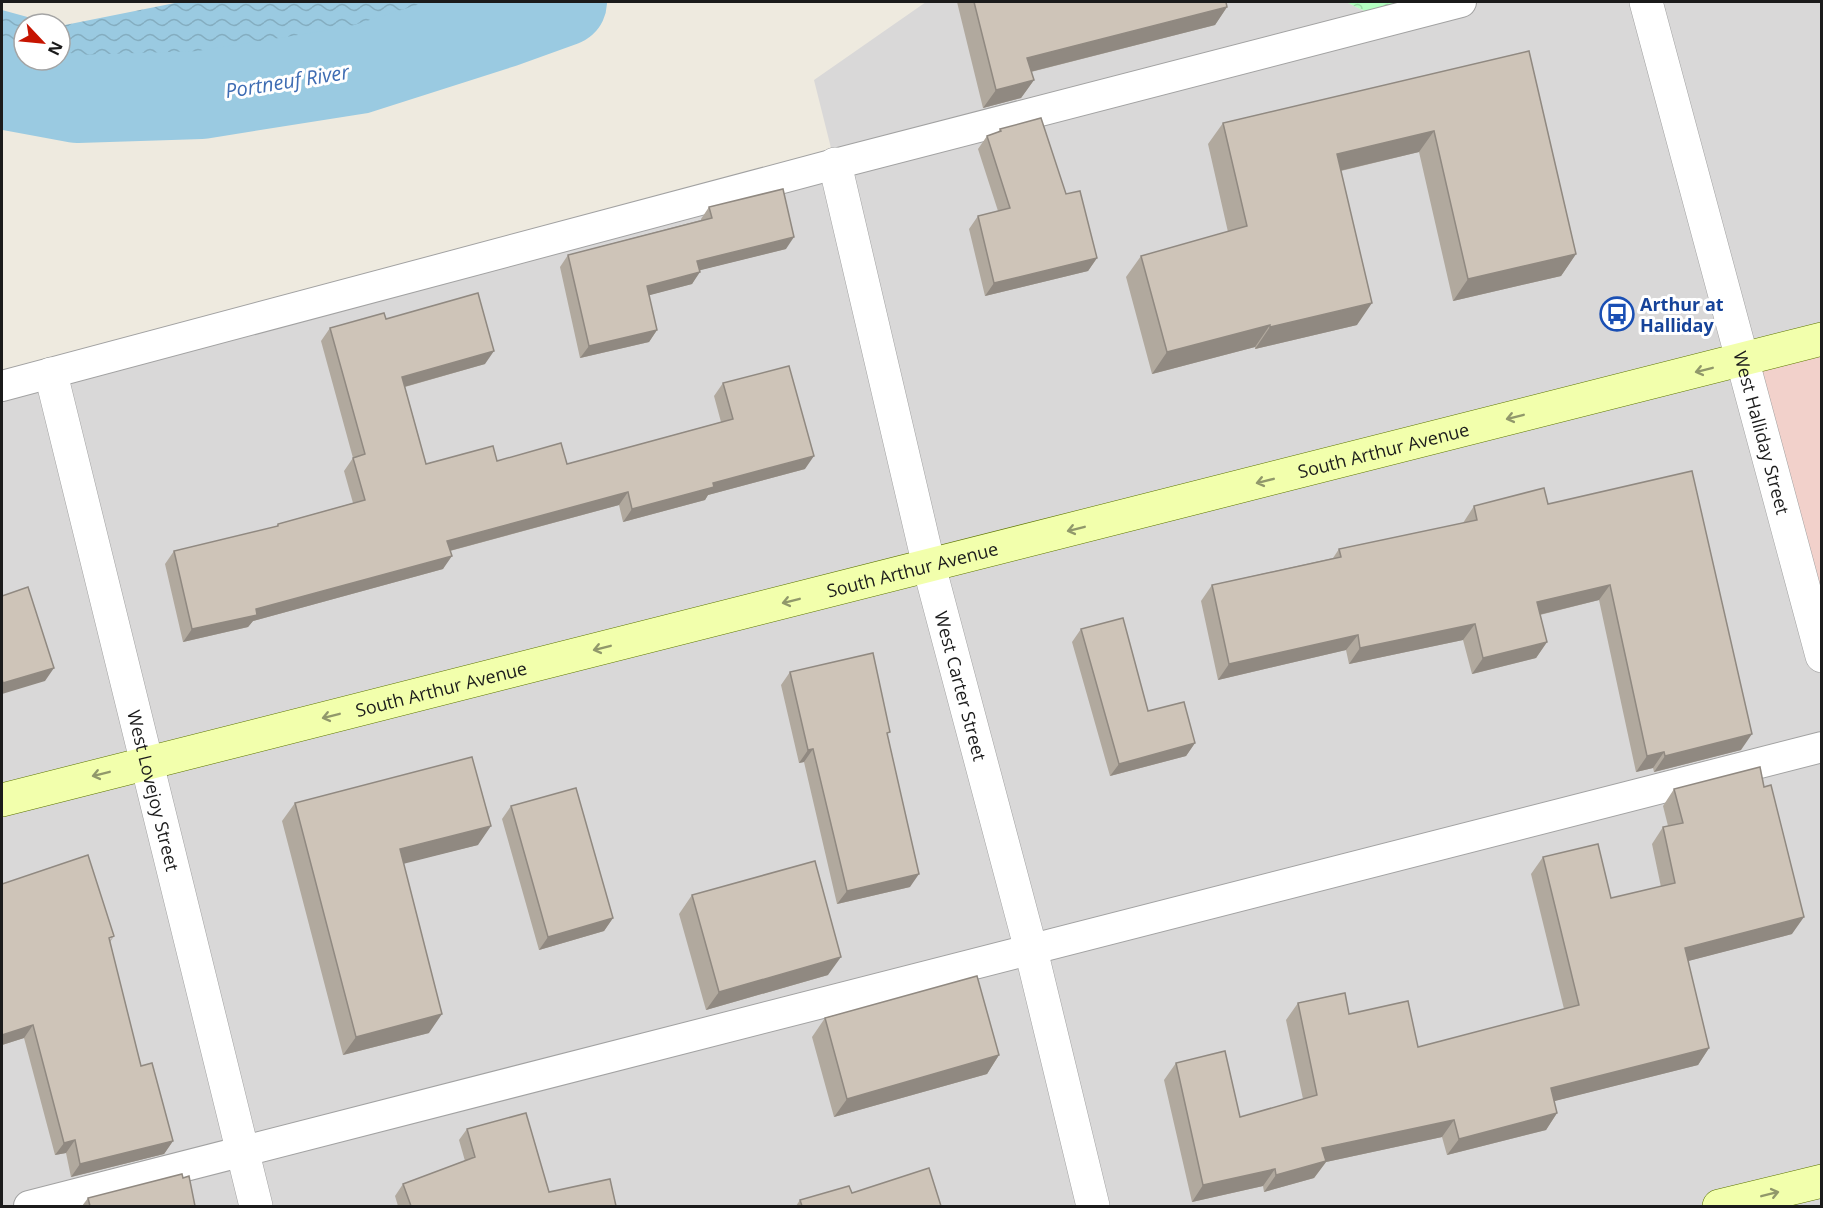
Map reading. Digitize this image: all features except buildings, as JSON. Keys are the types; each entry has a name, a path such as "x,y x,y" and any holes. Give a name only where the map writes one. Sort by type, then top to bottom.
{"main road":[{"name":"South Arthur Avenue","path":"2,800 1821,339"},
{"path":"1719,1206 1821,1181"}],"street":[{"name":"West Halliday Street","path":"1646,2 1821,656"},
{"name":"West Carter Street","path":"836,164 929,566 1030,950 1093,1206"},
{"name":"West Lovejoy Street","path":"51,374 256,1206"}],"lane":[{"path":"2,386 836,164 1461,2"},
{"path":"29,1206 1821,747"}],"shaded area":[{"path":"926,2 1346,2 1385,21 1461,2 1821,2 1821,1206 2,1206 2,386 835,164 814,80"},
{"path":"1821,339 1821,656 1743,360"}],"green space":[{"path":"1346,2 1461,2 1385,21"}],"water":[{"path":"180,2 540,2 358,70 32,91 2,83 2,10 12,13 12,72 72,72 72,24"}],"waterway":[{"name":"Portneuf River","path":"2,85 77,99 201,95 358,70 563,2"}],"place":[{"name":"Arthur at Halliday","path":"1617,314"}]}
